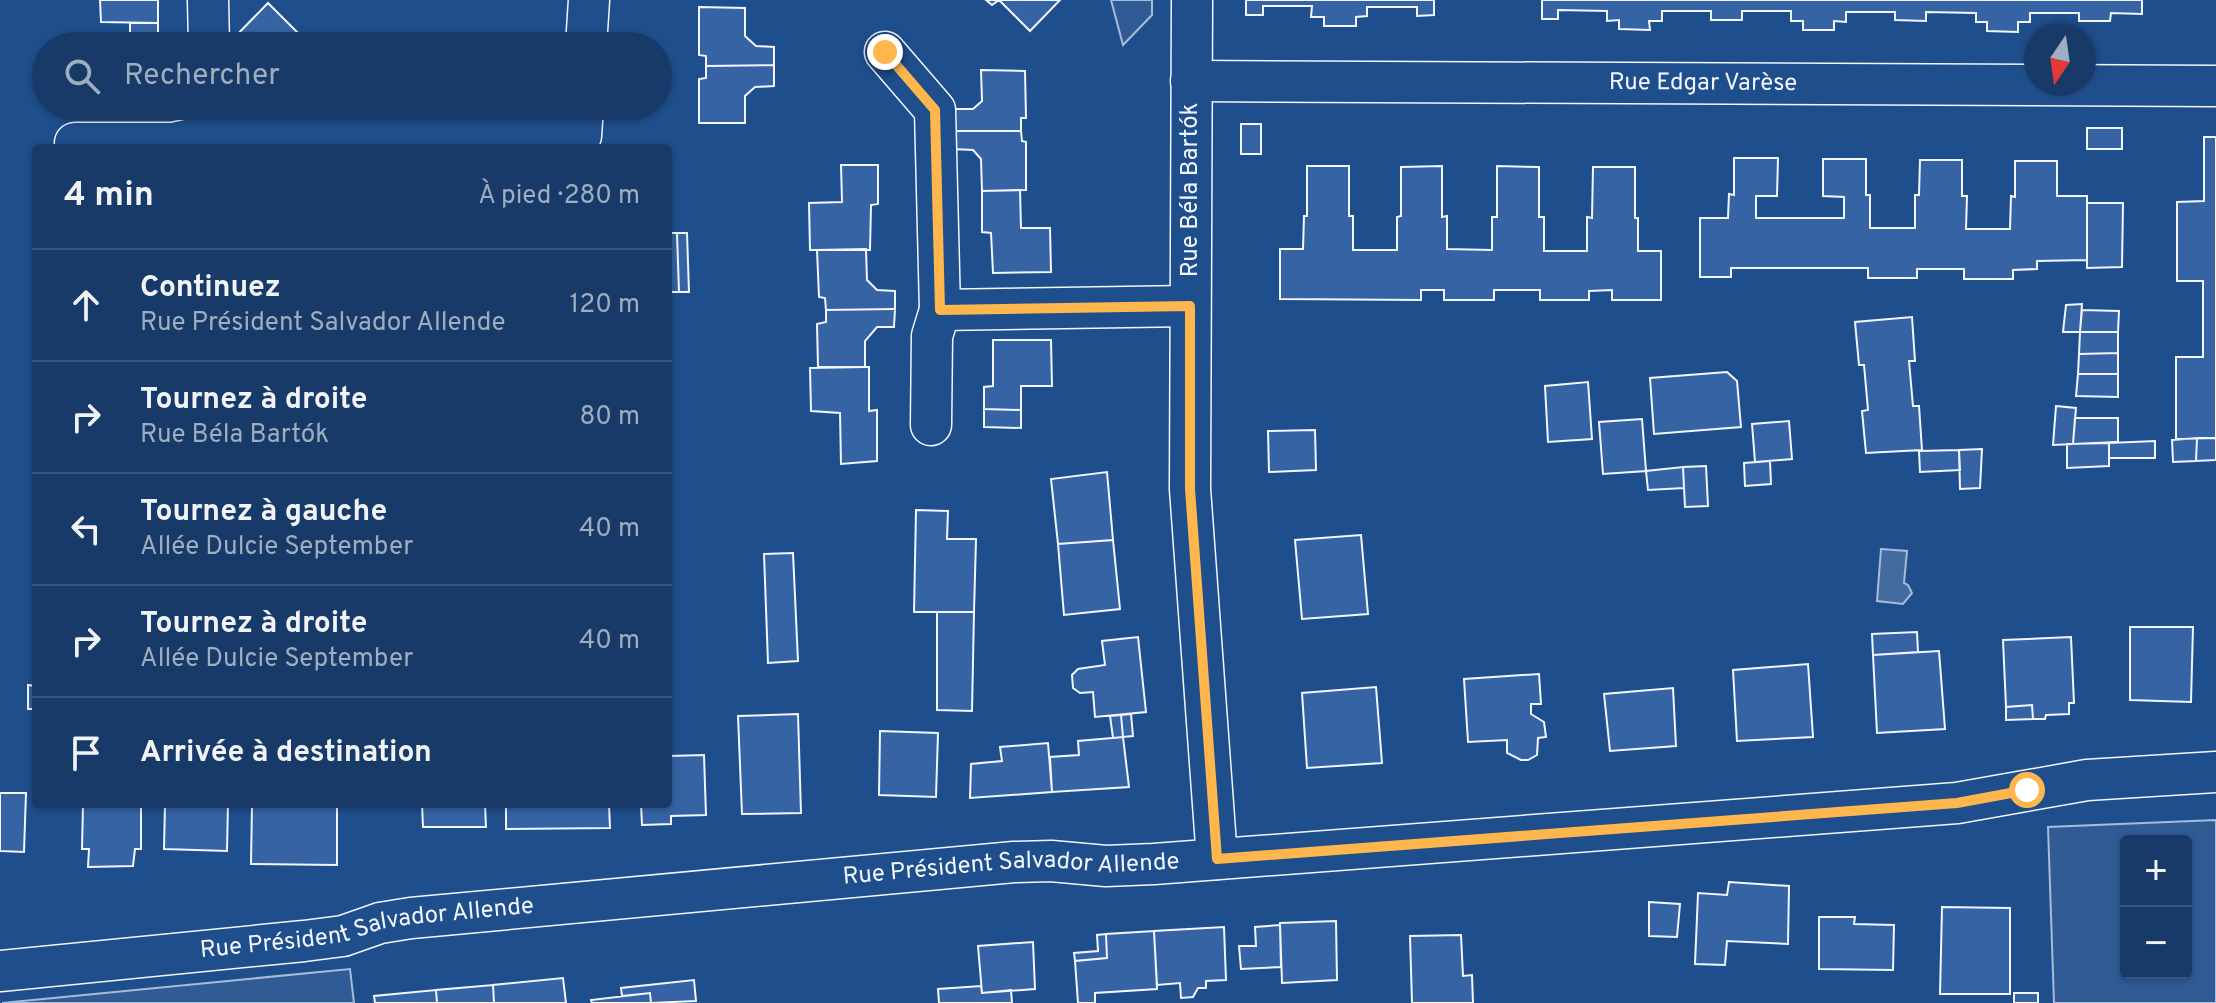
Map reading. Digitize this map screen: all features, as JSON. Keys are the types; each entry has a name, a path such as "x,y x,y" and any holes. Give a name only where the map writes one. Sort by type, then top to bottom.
{"street":[{"path":"208,0 209,32"},
{"path":"587,32 589,0"},
{"name":"Rue Béla Bartók","path":"1192,0 1190,489 1217,859"},
{"path":"885,52 935,110 940,310 932,336 931,425"},
{"name":"Rue Edgar Varèse","path":"1191,81 2216,86"},
{"path":"75,143 173,143 210,120 581,136 582,120"},
{"path":"940,310 1190,306"},
{"name":"Rue Président Salvador Allende","path":"0,971 343,936 380,923 411,918 914,870 1014,862 1051,861 1106,866 1217,859 1957,803 2087,780 2216,772"}],"shaded area":[{"path":"1111,0 1152,0 1152,15 1123,45"},
{"path":"1881,549 1907,551 1904,583 1912,593 1903,604 1877,601"},
{"path":"2216,820 2216,1003 2054,1003 2048,827"},
{"path":"350,969 354,1003 2,1003"}],"building":[{"path":"100,0 158,0 158,23 101,22"},
{"path":"999,0 1060,0 1030,31"},
{"path":"1246,0 1434,0 1434,15 1417,16 1417,7 1367,7 1367,16 1356,17 1356,26 1324,26 1324,17 1311,17 1312,6 1263,6 1263,15 1246,15"},
{"path":"1542,0 2142,0 2142,14 2111,13 2110,21 2079,21 2079,13 2030,13 2030,22 2018,22 2018,32 1987,31 1987,22 1976,22 1976,13 1926,12 1926,21 1895,20 1895,12 1846,12 1846,22 1834,21 1834,30 1803,30 1803,21 1791,21 1791,11 1742,11 1742,20 1711,20 1711,11 1662,11 1662,21 1649,21 1650,30 1619,29 1619,20 1607,21 1607,11 1558,10 1558,19 1542,19"},
{"path":"268,3 297,32 240,32"},
{"path":"699,7 745,8 745,36 756,46 774,47 774,65 706,66 706,56 699,55"},
{"path":"130,23 158,23 158,32 130,32"},
{"path":"774,65 774,86 755,87 745,96 745,123 699,123 699,79 706,78 706,66"},
{"path":"981,70 1025,71 1026,118 1021,118 1021,131 952,131 952,109 973,109 982,101"},
{"path":"1241,124 1261,124 1261,154 1241,154"},
{"path":"2087,128 2122,128 2122,149 2087,149"},
{"path":"952,131 1021,131 1022,141 1026,142 1026,190 982,191 981,159 973,150 952,149"},
{"path":"2204,137 2216,137 2216,438 2176,439 2176,357 2203,357 2203,281 2177,281 2177,202 2204,201"},
{"path":"1734,158 1778,158 1777,196 1756,196 1756,218 1844,218 1844,197 1823,196 1823,159 1866,159 1870,228 1915,228 1915,195 1919,195 1920,160 1962,160 1962,196 1967,196 1966,229 2010,229 2011,196 2015,197 2015,161 2057,161 2057,196 2087,196 2087,260 2037,261 2037,269 2013,270 2013,279 1964,279 1964,269 1917,269 1917,278 1868,278 1868,268 1731,268 1731,277 1700,277 1700,218 1728,218 1729,194 1734,195"},
{"path":"841,165 878,165 878,204 871,205 870,250 810,250 809,203 842,202"},
{"path":"1307,166 1349,166 1353,250 1397,250 1401,167 1442,166 1442,217 1447,216 1447,249 1492,250 1492,217 1497,217 1497,166 1539,167 1539,217 1544,217 1544,251 1587,251 1587,217 1592,218 1593,167 1635,167 1638,251 1661,251 1661,300 1612,300 1612,290 1589,291 1589,300 1540,300 1540,290 1494,290 1494,300 1444,300 1444,290 1421,290 1421,300 1280,299 1280,249 1303,249 1304,216 1307,216"},
{"path":"1020,190 1021,228 1050,228 1051,272 993,273 991,233 982,232 982,191"},
{"path":"2087,203 2123,203 2122,267 2087,268"},
{"path":"672,233 677,233 679,292 672,292"},
{"path":"677,233 687,233 689,292 679,292"},
{"path":"866,249 867,280 877,290 895,291 895,309 826,310 825,298 819,297 817,250"},
{"path":"2082,304 2080,332 2063,332 2066,305"},
{"path":"895,309 894,327 877,327 865,341 865,367 818,367 817,324 826,322 826,310"},
{"path":"2082,310 2119,311 2118,332 2080,332"},
{"path":"1912,317 1915,361 1909,361 1913,406 1919,406 1922,450 1866,453 1862,411 1868,410 1864,365 1859,365 1855,322"},
{"path":"2080,332 2118,332 2118,353 2079,354"},
{"path":"993,340 1051,340 1052,386 1021,386 1021,410 984,409 984,387 993,386"},
{"path":"2118,353 2118,374 2078,374 2079,354"},
{"path":"869,367 869,411 877,410 877,461 841,464 840,413 811,411 810,368"},
{"path":"1727,372 1737,381 1741,427 1654,434 1650,378"},
{"path":"2078,374 2118,374 2118,397 2076,396"},
{"path":"1588,382 1592,439 1548,442 1545,386"},
{"path":"2056,406 2076,408 2073,444 2053,445"},
{"path":"984,409 1021,410 1021,428 984,427"},
{"path":"2075,418 2118,418 2118,442 2073,444"},
{"path":"1642,419 1646,471 1603,474 1599,422"},
{"path":"1789,421 1792,459 1755,462 1752,424"},
{"path":"1315,430 1316,470 1269,472 1268,431"},
{"path":"2197,438 2196,461 2173,462 2172,440"},
{"path":"2197,438 2216,438 2216,460 2196,461"},
{"path":"2155,441 2155,458 2109,458 2109,443"},
{"path":"2109,443 2109,466 2067,468 2067,444"},
{"path":"1982,449 1980,488 1960,489 1959,450"},
{"path":"1959,450 1960,470 1920,472 1919,451"},
{"path":"1770,461 1771,484 1745,486 1744,463"},
{"path":"1706,466 1708,506 1685,507 1683,467"},
{"path":"1683,467 1684,488 1648,490 1646,471"},
{"path":"1107,472 1113,540 1058,544 1051,479"},
{"path":"916,510 948,511 947,539 976,539 974,612 914,612"},
{"path":"1361,535 1368,614 1302,619 1295,540"},
{"path":"1113,540 1120,609 1064,615 1058,544"},
{"path":"793,553 798,661 768,663 764,554"},
{"path":"937,612 974,612 972,711 937,710"},
{"path":"2130,627 2193,627 2191,702 2130,700"},
{"path":"1917,632 1918,652 1873,655 1872,634"},
{"path":"1138,637 1146,712 1095,717 1093,692 1080,693 1073,688 1072,675 1078,669 1105,665 1102,641"},
{"path":"2071,637 2074,703 2069,703 2069,714 2033,719 2032,705 2006,707 2003,640"},
{"path":"1939,651 1945,729 1877,733 1873,655"},
{"path":"1808,664 1813,737 1737,741 1733,670"},
{"path":"1539,674 1541,704 1531,704 1531,714 1544,722 1546,737 1538,738 1537,755 1521,760 1507,753 1507,740 1468,742 1464,679"},
{"path":"28,685 32,686 32,709 28,709"},
{"path":"1376,687 1382,763 1307,768 1302,693"},
{"path":"1673,688 1676,746 1610,751 1604,694"},
{"path":"2032,705 2033,719 2006,720 2006,707"},
{"path":"798,714 801,813 742,814 738,716"},
{"path":"1131,714 1133,736 1123,737 1121,715"},
{"path":"1121,715 1123,737 1113,738 1110,716"},
{"path":"880,731 938,733 936,797 879,795"},
{"path":"1123,737 1129,787 1052,792 1050,757 1079,755 1078,741"},
{"path":"1048,743 1052,792 970,798 971,764 1002,761 1000,747"},
{"path":"704,755 706,815 671,816 671,824 642,825 641,808 672,808 672,756"},
{"path":"0,793 26,793 24,852 0,851"},
{"path":"83,808 141,808 141,849 135,849 133,866 88,867 89,849 82,849"},
{"path":"165,808 228,808 227,851 164,849"},
{"path":"252,808 337,808 337,865 251,864"},
{"path":"422,808 485,808 486,827 423,827"},
{"path":"506,808 609,808 610,828 506,829"},
{"path":"1729,882 1789,886 1788,944 1727,941 1725,965 1695,964 1698,893 1727,895"},
{"path":"1649,902 1680,904 1677,937 1649,936"},
{"path":"1942,907 2010,908 2010,994 1940,994"},
{"path":"1819,917 1855,917 1854,924 1894,925 1893,970 1819,969"},
{"path":"1336,921 1337,980 1282,983 1280,923"},
{"path":"1280,925 1281,967 1241,969 1239,946 1256,946 1255,927"},
{"path":"1224,927 1226,980 1206,981 1206,988 1198,988 1193,997 1181,998 1180,983 1157,985 1154,931"},
{"path":"1154,931 1157,989 1095,993 1095,1003 1078,1003 1075,961 1107,958 1106,934"},
{"path":"1106,934 1107,958 1075,961 1074,953 1098,951 1097,935"},
{"path":"1461,935 1463,976 1472,975 1473,1003 1412,1003 1410,936"},
{"path":"1033,942 1035,989 982,993 978,946"},
{"path":"563,978 566,1003 494,1003 493,985"},
{"path":"694,980 696,1001 651,1003 650,993 622,996 621,988"},
{"path":"493,985 494,1003 437,1003 436,990"},
{"path":"981,986 982,993 1011,990 1012,1003 939,1003 938,989"},
{"path":"436,990 437,1003 375,1003 374,996"},
{"path":"650,993 651,1003 592,1003 591,1000"},
{"path":"2014,993 2038,993 2038,1003 2014,1003"}],"route":[{"path":"885,52 935,110 940,310 1190,306 1190,489 1217,859 1957,803 2027,790"}]}
